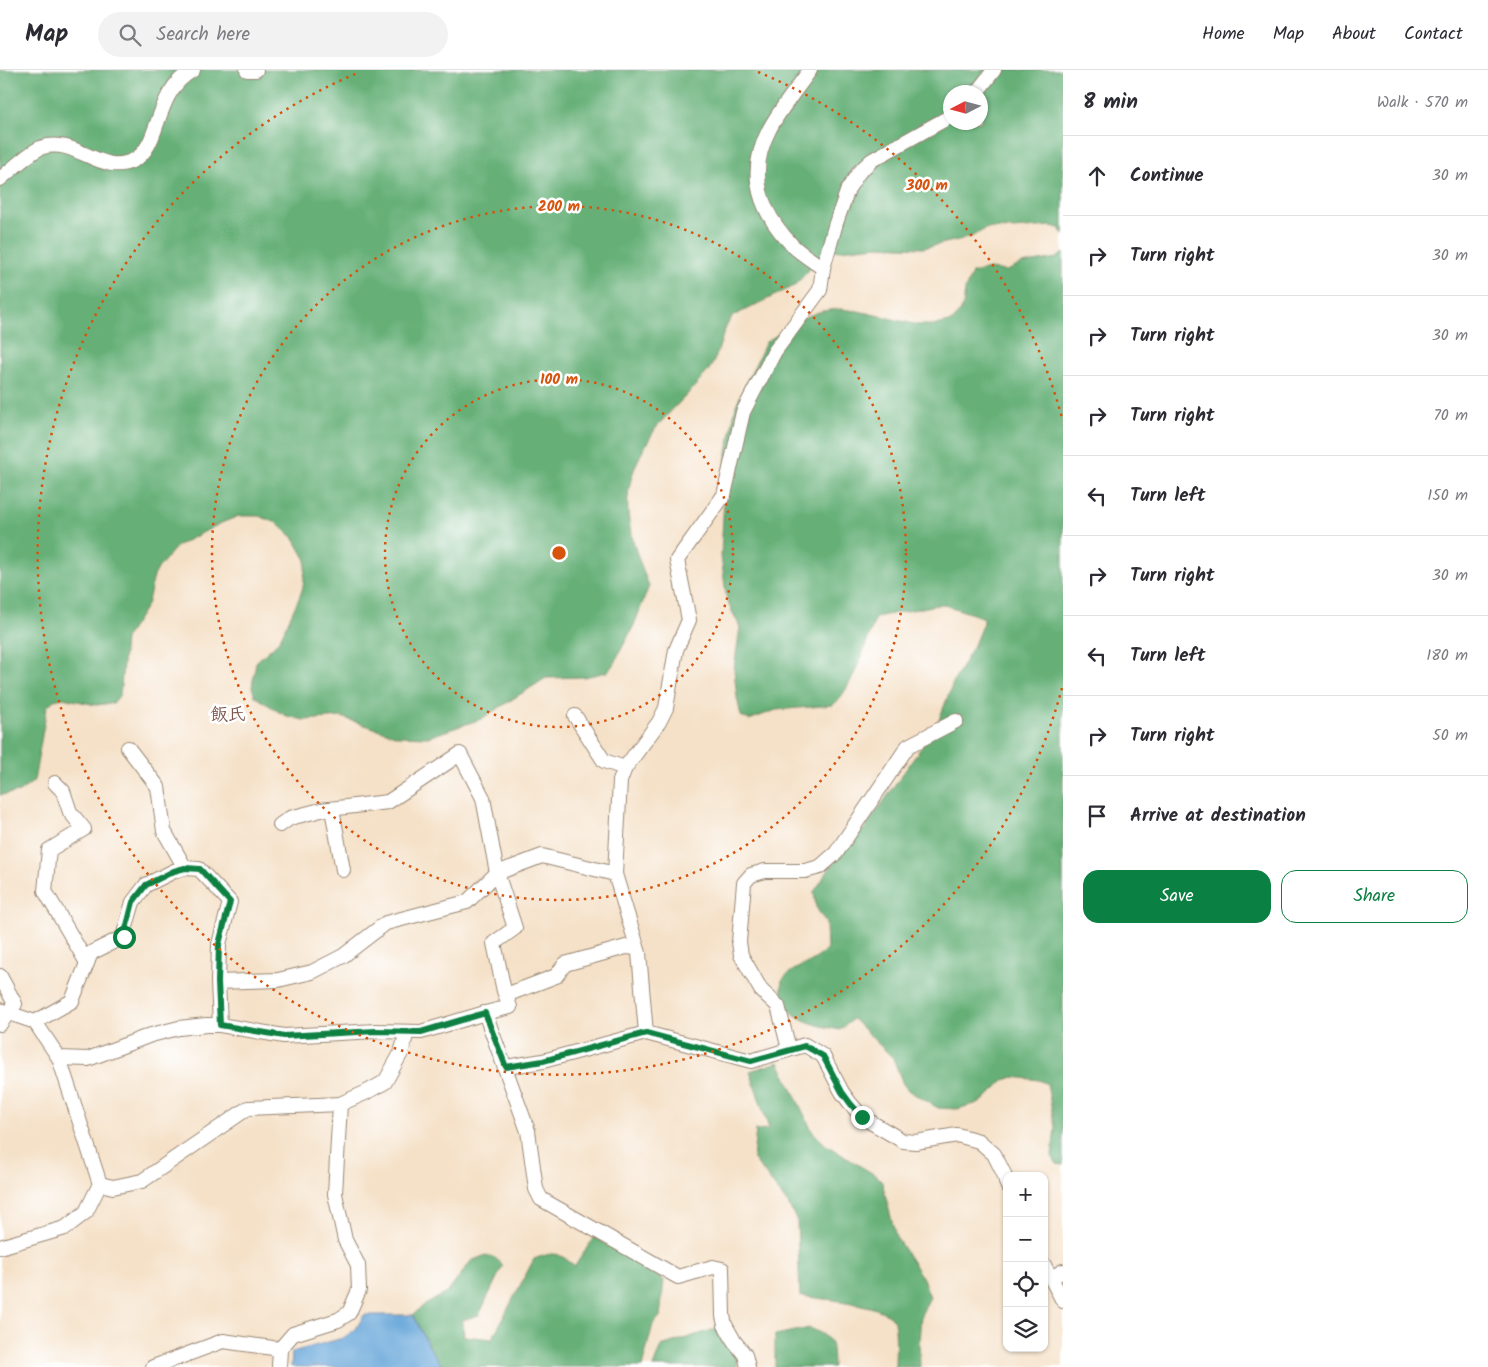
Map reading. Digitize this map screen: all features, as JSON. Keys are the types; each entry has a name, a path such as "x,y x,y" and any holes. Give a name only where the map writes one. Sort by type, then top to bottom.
{"street":[{"path":"0,179 37,149 53,145 72,148 109,163 117,164 133,160 146,149 162,107 172,88 186,74 193,70"},
{"path":"247,70 256,70"},
{"path":"810,70 769,130 758,158 758,178 762,201 772,221 793,247 823,268"},
{"path":"982,85 994,70"},
{"path":"646,1033 637,948 616,874 620,782 625,768 659,722 666,708 676,650 689,620 677,560 724,495 743,412 775,352 820,290 823,268 848,189 859,172 872,160 943,120"},
{"path":"575,716 604,761 625,768"},
{"path":"789,1050 778,1006 761,990 742,955 739,942 744,883 751,875 765,871 805,872 820,867 836,853 908,746 956,721"},
{"path":"128,748 158,787 164,831 185,868"},
{"path":"59,1058 88,1059 151,1035 179,1028 220,1025 284,1036 376,1031 421,1032 510,1007 494,943 515,928 497,873 483,798 460,754 388,802 332,809 290,818 280,825"},
{"path":"55,784 63,792 70,812 84,829 49,850 45,891 87,963"},
{"path":"332,809 343,870"},
{"path":"218,982 278,980 312,972 343,956 386,923 467,902 497,873 542,856 616,874"},
{"path":"3,1016 35,1022 72,1000 91,953 124,937 133,902 146,885 174,871 185,868 200,869 230,902 219,944 220,1025"},
{"path":"506,995 556,976 565,964 626,947 637,948"},
{"path":"0,976 15,1004 3,1016"},
{"path":"485,1013 528,1131 536,1189 541,1199 678,1276 713,1267 722,1269 723,1316 725,1325 745,1355 748,1367"},
{"path":"0,1247 65,1228 86,1212 100,1184 59,1058 35,1022"},
{"path":"100,1184 113,1187 142,1181 248,1108 340,1104 365,1093 385,1082 401,1053 407,1032"},
{"path":"506,1067 543,1061 646,1033 751,1061 805,1046 823,1056 842,1092 862,1117 903,1141 916,1142 957,1135 979,1141 994,1154 1003,1172"},
{"path":"279,1367 280,1349 293,1334 338,1320 349,1313 359,1290 358,1265 345,1240 335,1194 340,1104"},
{"path":"1048,1272 1063,1271"},
{"path":"1048,1274 1063,1301"},
{"path":"152,1367 223,1341 280,1349"}],"green space":[{"path":"0,70 1063,70 1063,234 1059,228 1051,226 1013,229 987,228 971,237 923,248 877,246 830,251 821,257 794,286 733,316 725,329 716,357 708,371 657,427 636,465 630,483 628,516 636,550 649,586 634,625 613,665 607,672 584,677 546,678 481,719 428,737 398,736 341,717 304,720 287,716 255,696 252,687 256,662 281,637 300,596 306,560 293,537 277,523 259,516 239,516 221,523 177,546 159,567 154,576 147,605 125,639 121,688 119,696 113,703 96,705 63,698 54,700 47,707 34,781 19,792 0,795"},
{"path":"1063,253 1063,1165 1057,1164 1052,1156 1055,1127 1047,1084 1039,1080 1013,1077 1004,1080 984,1100 975,1104 957,1109 938,1108 909,1091 903,1084 893,1058 853,1019 840,1030 815,1024 792,1013 783,1000 782,995 782,980 792,971 817,958 827,949 826,923 816,907 814,892 838,856 865,828 937,725 953,683 974,645 985,618 942,604 876,617 853,676 847,688 833,705 776,710 749,720 741,716 737,698 734,669 740,627 727,601 721,556 726,458 736,405 766,342 805,317 822,311 839,309 858,311 918,325 936,325 953,321 963,307 965,290 972,273 989,269 1007,271 1022,264 1057,258"},
{"path":"779,1062 812,1131 826,1145 875,1175 882,1182 896,1237 923,1279 930,1297 921,1315 920,1367 895,1367 894,1324 887,1314 865,1306 836,1300 800,1296 797,1221 788,1204 753,1158 756,1130 769,1129 750,1071"},
{"path":"594,1237 664,1280 660,1317 653,1324 642,1367 443,1367 428,1345 413,1315 423,1306 448,1292 471,1261 486,1255 495,1258 503,1265 479,1315 462,1320 464,1336 492,1339 534,1259 556,1254 575,1266"},
{"path":"810,1328 828,1338 832,1346 833,1367 775,1367 775,1335"},
{"path":"712,1330 720,1330 736,1352 737,1367 653,1367 661,1346"}],"water":[{"path":"364,1315 413,1315 428,1345 443,1367 291,1367 292,1352 343,1338 356,1329"}],"district":[{"name":"飯氏","path":"228,715"}],"route":[{"path":"124,937 133,902 146,885 174,871 185,868 200,869 230,902 219,944 220,1025 284,1036 376,1031 421,1032 485,1013 506,1067 543,1061 646,1033 751,1061 805,1046 823,1056 842,1092 862,1117"}]}
